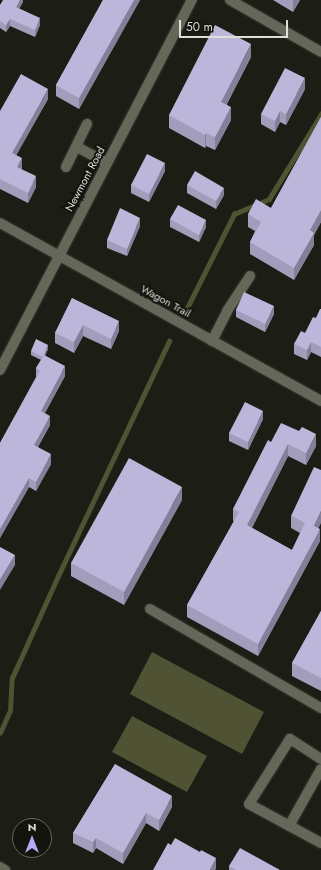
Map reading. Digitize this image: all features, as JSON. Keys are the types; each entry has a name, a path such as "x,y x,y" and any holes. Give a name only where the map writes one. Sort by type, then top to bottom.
{"street":[{"name":"Newmont Road","path":"0,370 58,254 192,0"},
{"path":"230,0 321,52"},
{"path":"66,167 87,124"},
{"path":"77,146 107,163"},
{"name":"Wagon Trail","path":"0,223 321,401"},
{"path":"212,340 227,311 250,276"},
{"path":"150,609 321,708"},
{"path":"321,759 290,739 249,804 321,843"},
{"path":"289,826 321,770"},
{"path":"0,867 5,870"}],"shaded area":[{"path":"152,652 264,712 242,754 130,694"},
{"path":"132,716 207,756 187,792 112,752"}],"building":[{"path":"3,0 20,0 16,7 40,18 35,30 10,19 6,25 0,21 0,5"},
{"path":"103,0 134,0 79,98 56,85"},
{"path":"215,25 251,44 221,102 231,107 215,137 206,133 205,135 169,115"},
{"path":"285,68 305,78 286,114 280,111 275,121 261,114"},
{"path":"21,74 48,89 12,153 22,158 17,167 36,176 28,193 0,179 0,111"},
{"path":"321,117 321,210 310,230 314,233 294,268 250,242 261,222 248,214 256,199 271,208"},
{"path":"147,154 165,163 149,194 131,185"},
{"path":"195,171 224,188 216,201 187,185"},
{"path":"178,205 206,220 199,235 170,219"},
{"path":"120,208 140,218 127,249 107,240"},
{"path":"244,292 274,306 265,324 236,310"},
{"path":"72,298 119,321 111,339 83,325 74,342 55,333"},
{"path":"320,309 321,347 311,342 307,350 294,344 301,331 305,333 313,317 316,318"},
{"path":"36,339 48,345 43,357 31,351"},
{"path":"44,355 65,366 41,411 50,416 34,445 51,454 36,482 29,478 0,529 0,443 40,371 36,368"},
{"path":"245,402 263,411 248,442 229,433"},
{"path":"281,423 299,431 302,427 316,434 306,453 288,444 247,525 292,550 305,523 291,516 314,467 321,470 321,511 314,526 320,529 258,644 187,605 239,512 233,509 268,440 271,442"},
{"path":"129,458 182,487 124,592 71,563"},
{"path":"0,547 15,555 0,580"},
{"path":"321,611 321,678 292,663"},
{"path":"115,764 172,796 159,820 146,813 123,853 96,838 93,842 73,833"},
{"path":"175,838 200,852 201,850 216,858 210,870 153,870 168,843 171,845"},
{"path":"240,848 280,870 236,870 229,866"}],"waterway":[{"path":"185,312 234,214 269,199 321,114"},
{"path":"0,733 10,711 12,678 58,576 169,341"}]}
